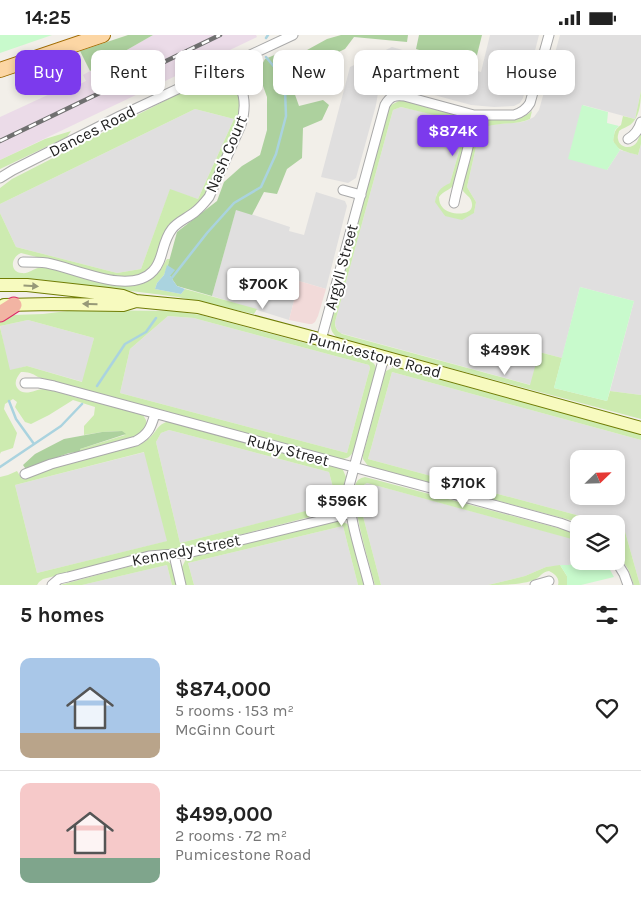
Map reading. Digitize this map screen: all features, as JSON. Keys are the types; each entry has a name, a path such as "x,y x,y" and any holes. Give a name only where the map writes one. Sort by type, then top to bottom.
{"highway":[{"path":"0,314 7,305"}],"main road":[{"path":"0,70 103,35"},
{"name":"Pumicestone Road","path":"0,285 27,285 123,296 136,301 198,307 641,428"},
{"name":"Pumicestone Road","path":"7,305 123,305 136,301"}],"street":[{"name":"Dances Road","path":"260,50 293,35"},
{"name":"Argyll Street","path":"321,340 385,105 391,97 396,95 474,115 514,115 519,113 530,103 549,35"},
{"name":"Dances Road","path":"0,178 175,90"},
{"name":"Nash Court","path":"24,262 47,263 117,282 133,282 152,272 160,259 164,242 173,227 196,211 209,197 241,125 245,108 243,95"},
{"path":"454,203 473,127 474,115"},
{"path":"628,139 633,136 641,122"},
{"path":"343,190 361,195"},
{"path":"369,585 349,498 354,467 384,357"},
{"name":"Ruby Street","path":"25,383 46,384 570,527"},
{"path":"25,474 51,464 136,441 147,433 155,414"},
{"name":"Kennedy Street","path":"52,585 59,579 122,563 149,557 188,553 351,513"},
{"path":"174,555 181,585"},
{"path":"622,570 628,585"},
{"path":"535,585 549,581"}],"shaded area":[{"path":"153,35 256,35 257,37 230,50 175,50 175,76 165,81 165,50 127,50"},
{"path":"490,35 539,35 535,50 488,50 488,95 524,95 520,103 514,106 494,107 471,105 434,95 478,95 478,71 481,72"},
{"path":"560,35 641,35 641,91 635,119 583,105 607,170 620,150 638,155 641,144 641,395 610,391 634,301 580,287 562,358 539,352 531,385 340,333 336,328 335,322 393,110 401,107 463,121 466,127 450,183 436,195 445,216 474,213 476,202 467,187 480,129 489,125 522,122 534,117 539,110 543,95 575,95 575,50 556,50"},
{"path":"392,47 403,50 386,50"},
{"path":"354,65 354,95 378,95 356,178 348,183 321,177 350,67"},
{"path":"91,70 91,95 136,95 0,160 0,117 48,95 81,95 81,84 86,81 83,75"},
{"path":"195,109 234,119 198,199 170,190 141,269 117,273 16,247 0,213 0,204"},
{"path":"316,192 345,201 347,206 326,289 299,281 289,320 212,296 236,209 290,227 289,231 304,235"},
{"path":"299,281 326,289 318,316 312,324 289,320"},
{"path":"168,316 194,318 369,365 370,368 347,453 120,393 130,349"},
{"path":"28,320 94,338 83,382 27,366 9,371 0,326"},
{"path":"392,372 641,440 641,585 625,532 625,515 576,515 368,459"},
{"path":"169,430 329,472 337,504 180,543 156,442 161,433"},
{"path":"145,452 168,541 37,573 15,485"},
{"path":"367,483 570,538 570,565 546,567 525,576 488,585 381,585 359,501 362,486"},
{"path":"343,526 358,585 194,585 188,563"},
{"path":"167,565 172,585 82,585"}],"green space":[{"path":"0,35 52,35 0,53"},
{"path":"128,35 153,35 127,50 91,50 90,71 81,51"},
{"path":"341,35 408,35 407,42 354,37 343,50 307,50 327,39"},
{"path":"419,35 482,35 478,51 416,49"},
{"path":"273,56 273,95 295,95 299,106 323,100 329,105 322,120 303,128 302,158 287,169 277,194 264,192 252,215 236,210 212,296 177,286 170,276 168,265 177,232 217,201 224,182 242,166 260,155 267,130 267,97 263,86 263,63 265,59"},
{"path":"641,91 636,118 630,125 619,131 618,137 619,142 623,146 629,147 635,145 641,130 641,144 638,155 616,147 613,140 614,133 621,125 623,116 635,119"},
{"path":"176,95 238,95 239,122 203,200 194,209 179,218 152,267 135,278 115,277 21,253 13,261 13,267 18,272 24,273 38,268 47,268 101,283 129,286 142,284 153,278 167,259 170,259 164,275 157,283 155,289 181,294 185,289 257,309 254,314 178,297 34,279 0,279 0,213 16,247 117,273 141,269 170,189 198,199 234,119 195,109 0,204 0,188 12,179"},
{"path":"399,101 462,117 468,123 469,130 454,184 439,197 443,208 451,213 462,213 471,210 471,200 463,191 462,182 479,123 492,119 519,118 532,111 530,119 480,129 467,187 476,202 474,213 462,220 445,216 435,202 440,190 450,183 466,127 463,122 401,107 393,110 335,322 336,328 342,334 530,385 539,352 562,358 554,388 607,401 610,391 641,395 641,419 338,338 332,332 331,320 388,109"},
{"path":"582,105 608,112 607,123 619,126 615,130 613,141 620,150 607,170 568,159"},
{"path":"71,131 67,137 0,169 0,160 45,139"},
{"path":"580,287 634,301 607,401 554,388"},
{"path":"75,310 173,311 201,315 369,360 374,364 376,370 353,452 345,459 341,459 21,372 16,382 18,389 21,391 27,393 44,389 56,391 143,415 147,425 136,438 81,452 80,449 125,435 121,431 84,435 84,426 94,415 95,407 73,400 31,424 25,422 15,407 17,402 13,399 5,404 4,409 17,433 13,448 0,454 0,327 10,370 27,366 82,382 94,338 28,320 0,326 0,320 13,315","holes":["168,316 194,318 369,365 370,368 347,453 120,393 130,349"]},
{"path":"394,367 641,434 641,440 392,372 368,459 576,515 570,515 570,520 368,466 363,459 363,455 386,371"},
{"path":"166,422 340,468 346,477 343,505 337,510 184,549 152,551 43,579 37,585 0,585 0,477 17,471 22,479 31,477 46,469 137,446 142,444","holes":["169,430 329,472 337,503 180,543 156,442 161,433","144,452 167,541 37,573 15,485"]},
{"path":"122,431 126,434 80,449 81,452 69,453 47,461 27,471 23,465 35,454 64,439 102,432"},
{"path":"365,477 569,531 570,539 367,483 362,486 359,501 381,585 375,585 355,503 356,483"},
{"path":"338,521 348,524 350,528 364,585 358,585 343,526 188,563 194,585 186,585 182,567 186,559 190,557"},
{"path":"625,532 640,585 634,585 625,564"},
{"path":"165,559 171,564 177,585 172,585 167,565 82,585 60,585 146,562"},
{"path":"560,565 567,576 567,585 558,585 558,580 549,571 536,579 525,582 488,585 525,576 546,567"},
{"path":"560,565 569,565 570,570 610,570 614,577 581,585 567,585 567,576"}],"water":[{"path":"167,265 175,270 170,276 177,286 185,289 181,294 155,289 157,283 164,275"}],"waterway":[{"path":"171,279 207,233 234,203 261,187 276,154 286,116 285,90 276,69 266,57"},
{"path":"97,386 125,344 146,332 156,318"},
{"path":"9,401 16,419 34,444"},
{"path":"0,467 61,426 82,404"}],"railway":[{"path":"0,141 220,35"}]}
